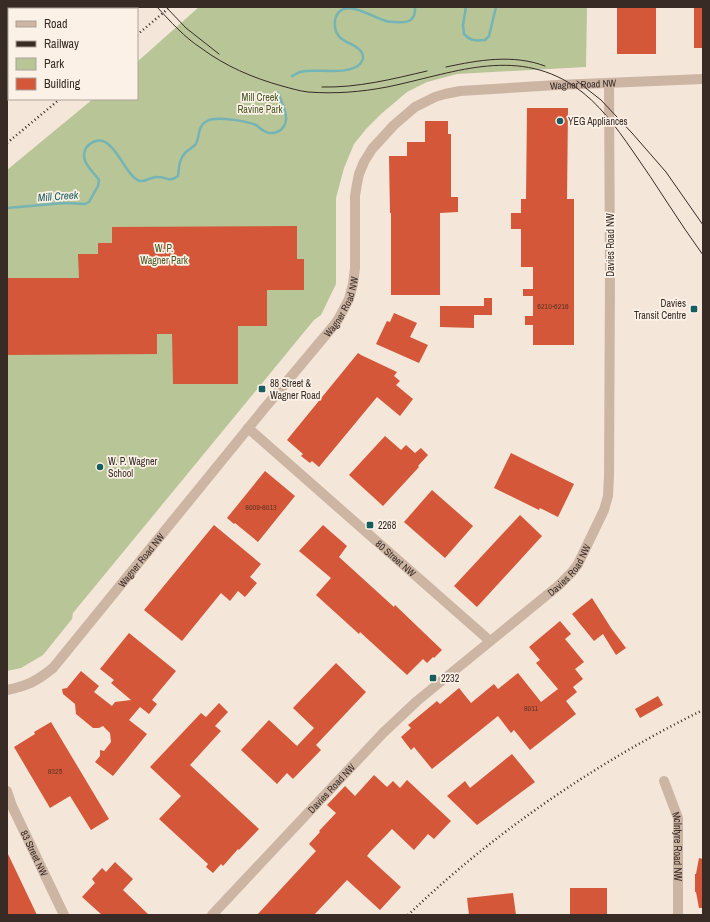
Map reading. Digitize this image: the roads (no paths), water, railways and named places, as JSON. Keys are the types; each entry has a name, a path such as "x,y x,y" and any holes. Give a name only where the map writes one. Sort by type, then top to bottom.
{"street":[{"name":"Wagner Road NW","path":"7,690 38,680 53,668 248,428 335,324 346,306 351,292 354,276 355,196 359,174 372,149 394,125 415,107 434,97 460,91 703,79"},
{"name":"Davies Road NW","path":"212,915 383,733 413,705 553,590 572,572 578,564 600,520 608,496 609,476 609,83"},
{"name":"80 Street NW","path":"248,428 490,641"},
{"name":"McIntyre Road NW","path":"664,781 678,818 678,915"},
{"name":"83 Street NW","path":"7,791 12,806 64,915"}],"waterway":[{"name":"Mill Creek","path":"292,76 306,71 348,70 355,68 360,64 363,59 362,53 359,49 343,40 336,32 335,24 337,15 344,9 356,9 388,22 407,22 414,16 415,7"},
{"name":"Mill Creek","path":"466,7 463,25 464,34 473,40 485,40 489,36 496,7"},
{"name":"Mill Creek","path":"7,208 64,203 85,204 89,202 98,186 99,180 87,165 84,153 88,145 96,141 103,141 109,145 129,172 140,181 156,177 170,179 175,178 178,176 182,158 185,153 195,145 201,126 207,121 224,119 246,122 256,125 269,133 282,129 286,116 278,93"}],"tram line":[{"path":"157,7 189,39 220,60 240,71 260,79 305,92 338,93 367,90 387,87 458,70 505,65 528,67 551,74 574,86 591,100 606,116 641,163 703,255"},
{"path":"166,7 186,28 219,54"},
{"path":"446,67 496,59 521,60 545,66"},
{"path":"322,87 362,84 427,71"},
{"path":"577,81 601,100 632,133 666,172 703,225"}],"railway":[{"path":"138,34 170,7"},
{"path":"7,143 59,100"},
{"path":"408,915 475,856 548,801 624,752 703,710"}],"place":[{"name":"YEG Appliances","path":"560,121"},
{"name":"Davies Transit Centre","path":"694,309"},
{"name":"88 Street & Wagner Road","path":"262,389"},
{"name":"W. P. Wagner School","path":"100,467"},
{"name":"2268","path":"370,525"},
{"name":"2232","path":"433,678"}],"park label":[{"name":"Mill Creek Ravine Park","path":"260,102"},
{"name":"W. P. Wagner Park","path":"164,254"}]}
